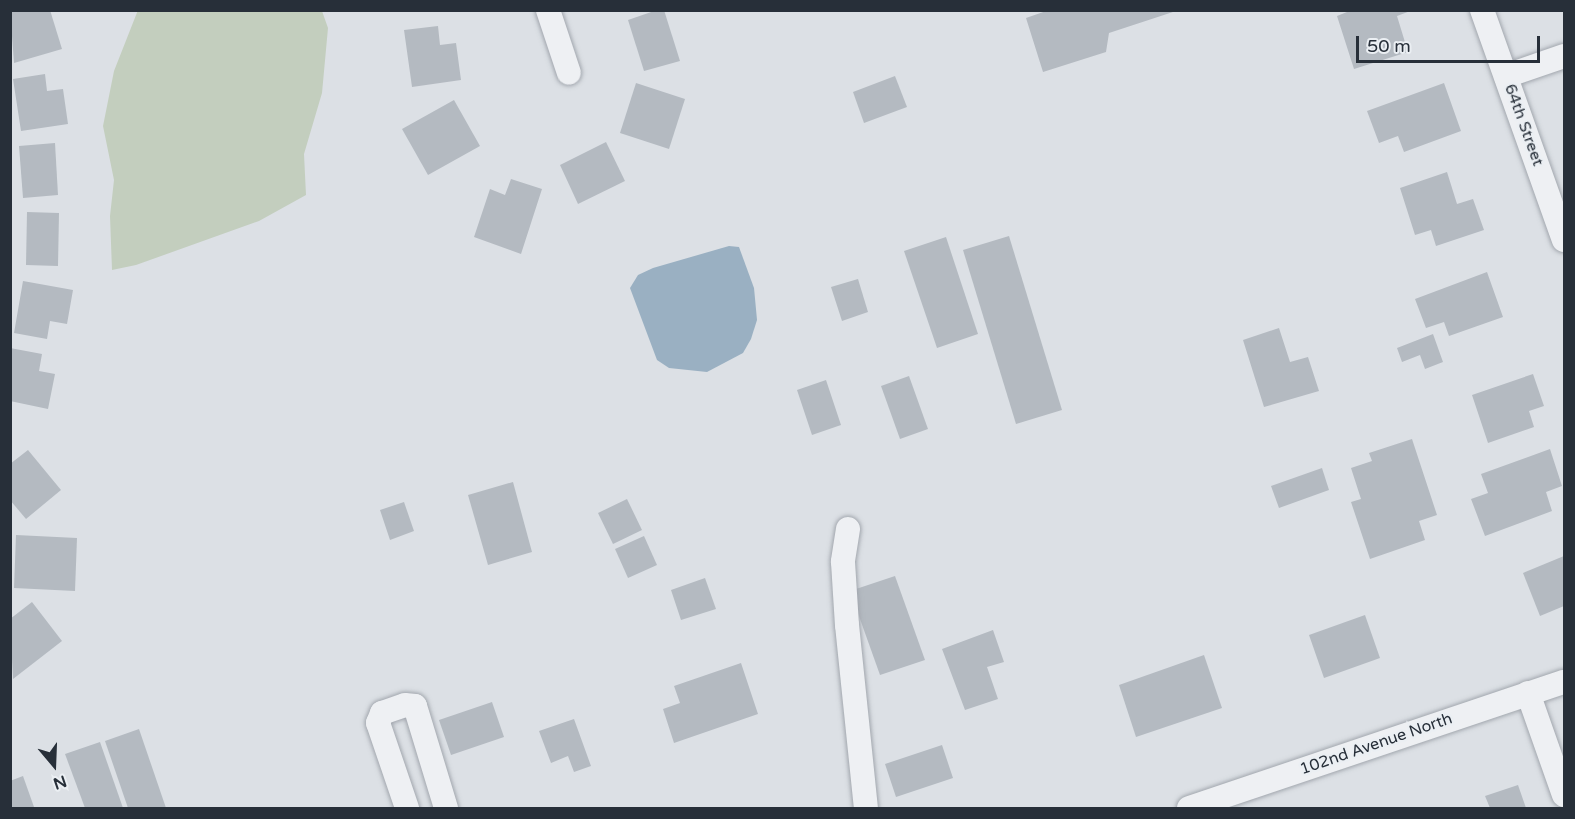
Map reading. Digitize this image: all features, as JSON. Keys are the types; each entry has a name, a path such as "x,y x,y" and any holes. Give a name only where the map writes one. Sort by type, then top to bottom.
{"street":[{"path":"548,10 569,72"},
{"name":"64th Street","path":"1482,10 1564,240"},
{"path":"1506,76 1564,56"},
{"path":"848,529 843,562 847,625 866,808"},
{"name":"102nd Avenue North","path":"1189,808 1564,682"},
{"path":"1528,693 1564,795"},
{"path":"407,808 378,723 382,713 405,705 415,706 446,808"}],"green space":[{"path":"138,10 322,11 328,28 322,93 304,154 306,195 259,221 136,265 112,270 110,216 114,180 103,126 114,71"}],"water":[{"path":"729,246 739,247 754,288 757,320 751,339 743,353 707,372 669,368 657,360 630,288 638,275 653,268"}],"building":[{"path":"10,10 50,10 62,49 14,63"},
{"path":"657,10 664,10 680,61 644,71 628,20"},
{"path":"1049,10 1176,11 1109,33 1106,52 1043,72 1026,18"},
{"path":"1352,10 1413,10 1397,16 1408,52 1354,69 1337,16"},
{"path":"438,26 440,45 456,43 461,80 412,87 404,30"},
{"path":"45,74 47,91 63,89 68,124 21,131 13,79"},
{"path":"895,76 907,107 864,123 853,92"},
{"path":"636,83 685,99 669,149 620,133"},
{"path":"1444,83 1461,131 1404,152 1398,136 1379,143 1367,111"},
{"path":"454,100 480,146 428,175 402,129"},
{"path":"606,142 625,181 578,204 560,165"},
{"path":"55,143 58,195 23,198 19,146"},
{"path":"1447,172 1457,204 1473,199 1484,230 1436,246 1431,230 1415,235 1400,188"},
{"path":"511,179 542,189 521,254 474,237 490,189 505,195"},
{"path":"27,212 59,213 58,266 26,265"},
{"path":"1009,236 1062,410 1016,424 963,250"},
{"path":"946,237 978,334 937,348 904,251"},
{"path":"1487,272 1503,317 1449,336 1444,322 1426,328 1415,299"},
{"path":"858,279 868,312 842,321 831,287"},
{"path":"23,281 73,290 67,324 50,321 47,339 14,333"},
{"path":"1279,328 1290,362 1308,357 1319,391 1264,407 1243,340"},
{"path":"1433,334 1443,362 1425,369 1420,355 1402,362 1397,348"},
{"path":"10,348 42,354 39,371 55,374 48,409 10,401"},
{"path":"1533,374 1544,406 1529,411 1534,427 1488,443 1472,395"},
{"path":"909,376 928,429 900,439 881,386"},
{"path":"826,380 841,425 812,435 797,390"},
{"path":"1412,439 1437,515 1419,521 1425,540 1370,559 1351,502 1361,499 1351,468 1372,461 1369,453"},
{"path":"1550,449 1562,486 1546,492 1552,511 1485,536 1471,499 1488,493 1481,474"},
{"path":"28,450 61,490 26,519 10,500 10,464"},
{"path":"1322,468 1329,490 1279,508 1271,486"},
{"path":"513,482 532,552 488,565 468,495"},
{"path":"627,499 642,530 613,544 598,513"},
{"path":"404,502 414,531 390,540 380,510"},
{"path":"16,535 77,538 75,591 14,588"},
{"path":"644,536 657,565 628,578 615,549"},
{"path":"1564,556 1564,606 1540,616 1523,573"},
{"path":"895,576 925,660 880,675 850,591"},
{"path":"705,578 716,609 681,620 671,590"},
{"path":"32,602 62,641 13,679 10,619"},
{"path":"1365,615 1380,658 1324,678 1309,635"},
{"path":"993,630 1004,662 987,667 998,699 965,710 942,649"},
{"path":"1204,655 1222,708 1136,737 1119,685"},
{"path":"741,663 758,714 674,743 663,709 680,703 674,686"},
{"path":"492,702 504,737 451,755 439,720"},
{"path":"574,719 591,766 574,772 568,756 551,763 539,731"},
{"path":"139,729 166,808 128,808 105,741"},
{"path":"100,742 123,808 85,808 65,754"},
{"path":"942,745 953,778 896,797 885,764"},
{"path":"23,776 34,807 10,808 10,781"},
{"path":"1518,785 1526,808 1490,808 1485,796"}]}
